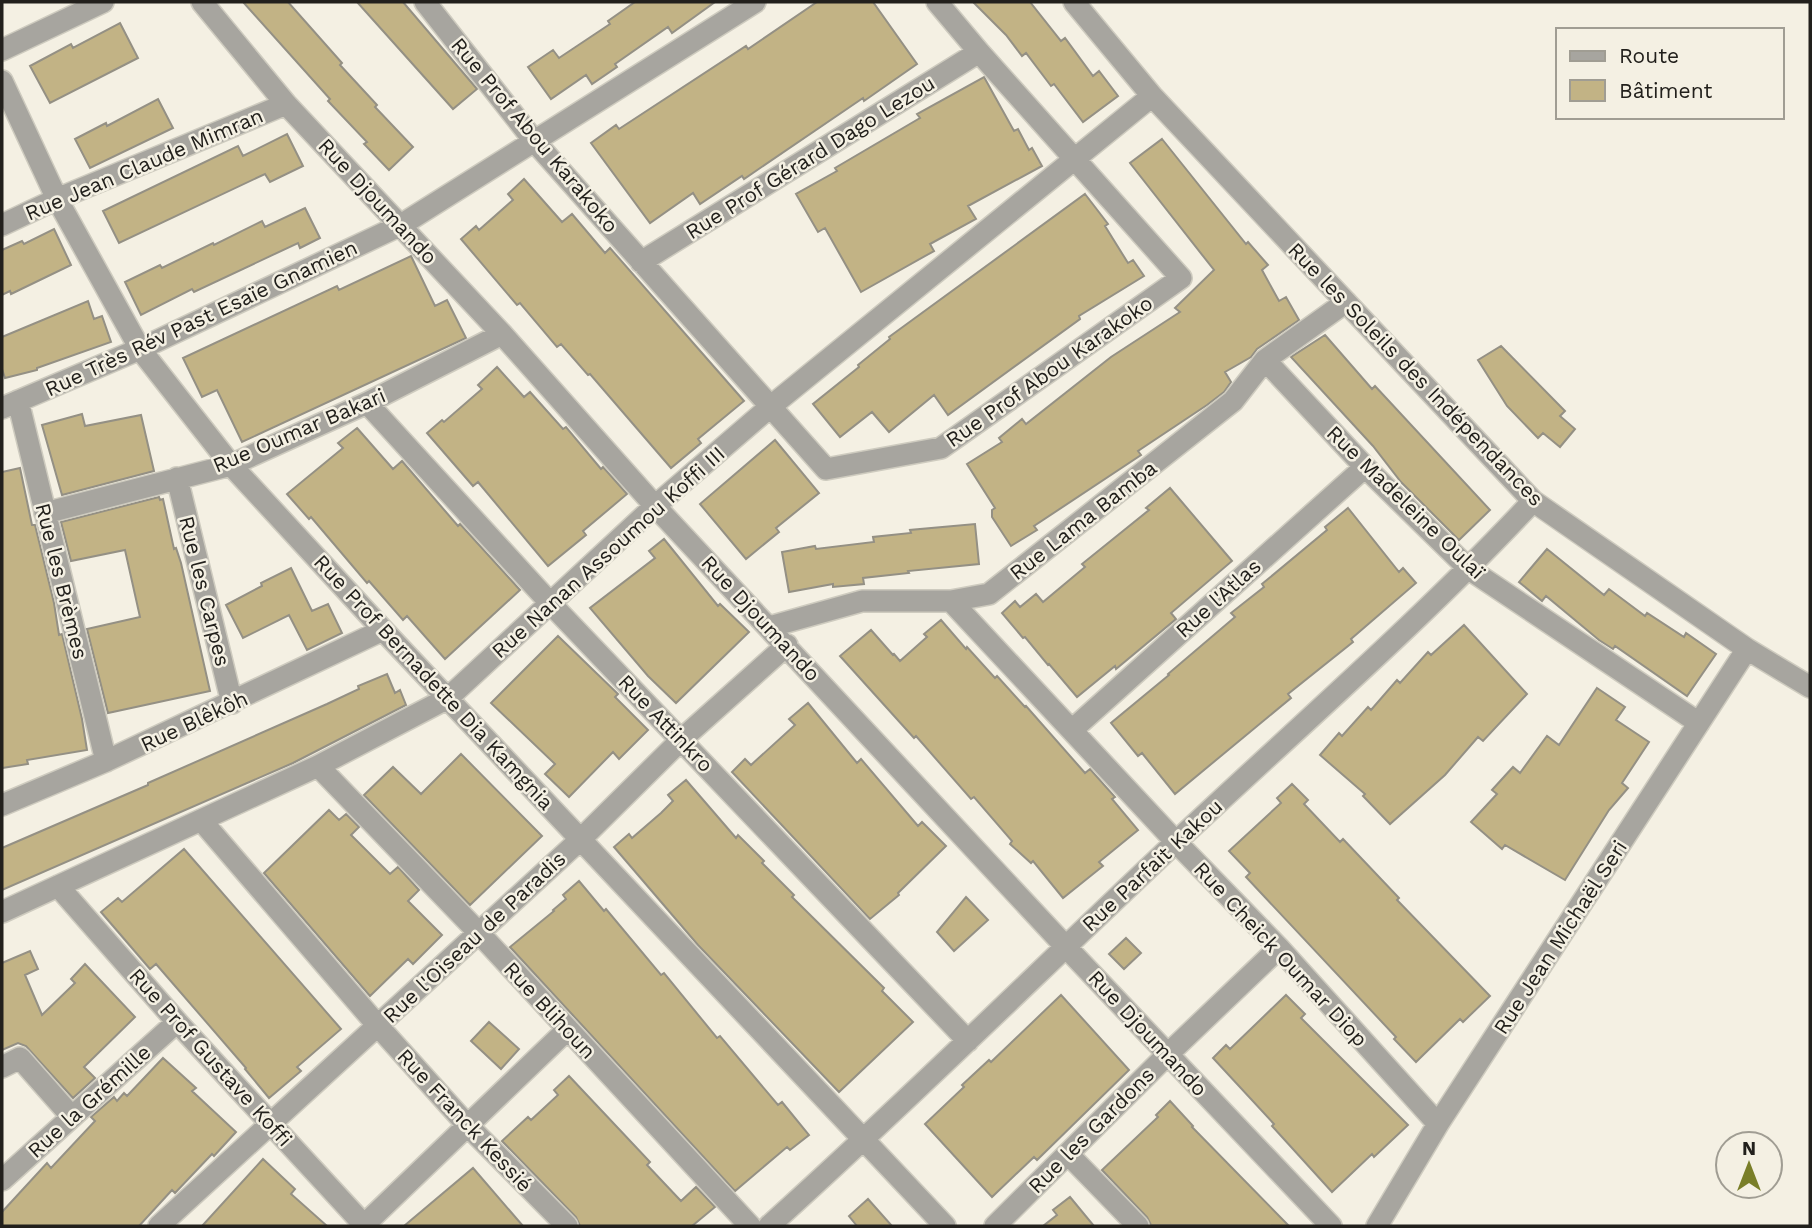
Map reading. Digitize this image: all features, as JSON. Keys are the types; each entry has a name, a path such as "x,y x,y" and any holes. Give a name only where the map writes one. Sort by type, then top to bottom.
{"street":[{"path":"2,50 103,2"},
{"name":"Rue Djoumando","path":"202,2 286,104 502,334 655,506 1066,947 1331,1226"},
{"name":"Rue Très Rév Past Esaïe Gnamien","path":"10,405 140,349 401,225 755,2"},
{"name":"Rue Prof Abou Karakoko","path":"434,5 535,142 827,469 941,448 1181,278 937,2"},
{"name":"Rue les Soleils des Indépendances","path":"1074,2 1152,96 1532,501 1747,649 1810,687"},
{"name":"Rue Prof Gérard Dago Lezou","path":"641,262 979,52"},
{"name":"Rue Prof Bernadette Dia Kamgnia","path":"2,81 57,199 140,349 231,465 945,1226"},
{"name":"Rue Nanan Assoumou Koffi III","path":"2,912 318,766 448,698 655,506 770,407 1152,96"},
{"name":"Rue Jean Claude Mimran","path":"2,225 57,199 286,104"},
{"name":"Rue Lama Bamba","path":"769,626 862,601 951,601 989,594 1233,401 1265,360 1346,302"},
{"name":"Rue Oumar Bakari","path":"45,513 231,465 367,403 502,334"},
{"name":"Rue Madeleine Oulaï","path":"1265,360 1365,467 1469,569 1699,723"},
{"name":"Rue Attinkro","path":"367,403 551,604 968,1041"},
{"name":"Rue les Brèmes","path":"10,405 45,513 106,761"},
{"name":"Rue l'Atlas","path":"1072,730 1365,467"},
{"name":"Rue les Carpes","path":"177,478 232,703"},
{"name":"Rue Parfait Kakou","path":"769,1226 865,1140 1176,842 1469,569 1532,501"},
{"name":"Rue Cheick Oumar Diop","path":"951,601 1279,948 1438,1124"},
{"name":"Rue Blêkôh","path":"2,805 106,761 383,630"},
{"name":"Rue l'Oiseau de Paradis","path":"159,1226 581,839 682,739 787,645"},
{"name":"Rue Jean Michaël Seri","path":"1377,1226 1438,1124 1747,649"},
{"name":"Rue Blihoun","path":"318,766 478,933 750,1226"},
{"name":"Rue Franck Kessié","path":"201,820 378,1026 468,1126 566,1226"},
{"name":"Rue Prof Gustave Koffi","path":"58,886 177,1022 364,1226"},
{"name":"Rue les Gardons","path":"995,1226 1279,948"},
{"name":"Rue la Grémille","path":"2,1180 177,1022"},
{"path":"364,1226 568,1029"},
{"path":"2,1067 20,1058 72,1117"},
{"path":"1068,1154 1138,1226"}],"building":[{"path":"243,2 288,2 377,105 375,107 413,147 389,170"},
{"path":"357,2 403,2 477,89 453,109"},
{"path":"635,2 715,2 672,33 668,27 615,64 617,67 592,84 586,75 551,99 528,67 553,50 559,58 610,24 608,21"},
{"path":"817,2 873,2 917,64 744,179 742,176 700,204 693,193 650,223 591,143 616,125 619,129 746,46 748,49"},
{"path":"973,2 1030,2 1061,41 1065,38 1093,76 1099,71 1118,96 1083,122 1026,53 1022,56 1006,35"},
{"path":"120,23 138,58 50,103 30,66 71,44 73,48"},
{"path":"984,77 1014,131 1018,129 1029,150 1032,148 1042,166 968,206 976,219 930,244 934,251 861,292 825,228 818,232 796,194 920,118 917,114"},
{"path":"158,99 173,128 90,168 75,139 106,123 107,126"},
{"path":"287,134 303,166 270,182 265,174 119,243 103,211 238,146 243,156"},
{"path":"1162,139 1246,244 1248,242 1268,265 1262,270 1279,301 1286,297 1299,320 1257,349 1251,357 1225,372 1231,382 1224,392 1138,451 1141,455 1034,526 1037,530 1011,546 992,517 992,510 995,508 967,464 1002,442 999,438 1022,419 1026,424 1111,357 1180,312 1175,308 1214,270 1130,163"},
{"path":"524,179 562,222 572,214 605,253 610,248 744,401 698,439 701,443 671,468 590,374 588,375 561,344 557,347 461,239 476,226 479,230 513,200 508,194"},
{"path":"1085,194 1108,224 1105,226 1128,263 1133,260 1144,276 1079,316 1080,319 948,415 934,395 889,432 872,412 840,437 813,404 859,367 858,365 890,339 889,337"},
{"path":"305,208 320,238 300,248 298,243 194,292 192,289 141,315 125,282 160,265 162,268 213,243 214,245 262,221 265,227"},
{"path":"54,229 71,265 11,294 10,291 2,295 2,250 22,241 24,244"},
{"path":"411,256 435,306 447,300 466,338 242,442 217,390 202,397 183,358 337,286 339,290"},
{"path":"88,301 94,319 102,316 111,342 37,370 5,378 2,369 2,337"},
{"path":"1325,335 1372,389 1375,386 1490,510 1459,540 1401,482 1373,446 1291,357"},
{"path":"1501,346 1565,411 1560,416 1575,429 1560,447 1543,433 1538,438 1507,406 1478,360"},
{"path":"497,367 524,397 530,392 563,429 566,427 601,469 603,467 627,494 583,531 586,535 548,566 478,482 473,486 427,433 482,389 478,385"},
{"path":"82,414 85,426 141,415 154,471 62,495 42,425"},
{"path":"357,428 393,469 402,461 458,526 460,524 520,590 445,659 407,616 403,620 369,581 367,583 311,517 309,519 287,494 343,448 338,443"},
{"path":"775,440 819,493 776,528 779,532 746,559 700,504"},
{"path":"20,468 32,525 35,525 54,603 59,635 62,634 87,750 27,760 28,764 2,768 2,472"},
{"path":"1170,488 1232,561 1171,613 1176,619 1116,669 1115,666 1077,697 1002,613 1015,601 1020,607 1036,594 1043,602 1085,567 1082,564 1149,510 1146,508"},
{"path":"159,497 160,500 163,499 174,549 176,548 181,563 210,691 108,713 87,629 140,617 125,550 71,561 61,522"},
{"path":"1348,508 1399,572 1403,568 1416,583 1351,639 1353,642 1288,694 1291,698 1175,794 1142,753 1138,756 1111,723 1235,617 1231,613 1264,587 1262,584 1327,530 1325,527"},
{"path":"975,524 979,564 908,571 909,573 863,578 864,584 833,587 833,584 789,592 782,552 815,546 816,549 874,542 873,537 911,533 910,530"},
{"path":"664,539 718,606 720,604 749,632 676,703 648,676 590,608 655,558 649,551"},
{"path":"1547,549 1604,595 1609,589 1645,616 1647,613 1684,637 1686,633 1716,654 1687,696 1615,646 1613,649 1599,640 1546,596 1542,601 1519,582"},
{"path":"291,568 312,611 328,604 342,633 307,650 289,615 243,638 226,605"},
{"path":"941,620 966,649 967,647 995,678 997,676 1026,706 1085,773 1090,769 1115,797 1112,799 1138,830 1099,862 1103,866 1063,898 1033,861 1031,863 1010,844 1012,841 974,797 971,799 840,656 871,630 900,661 927,637 924,634"},
{"path":"1464,625 1527,694 1483,741 1478,737 1445,775 1390,824 1363,796 1365,794 1320,755 1339,733 1342,736 1368,707 1371,710 1397,680 1400,683 1428,652 1431,655"},
{"path":"558,636 618,694 615,697 648,730 619,759 613,752 569,797 545,774 555,764 491,703"},
{"path":"387,674 395,693 400,690 406,705 293,763 2,890 2,848 148,785"},
{"path":"1597,688 1625,707 1616,720 1649,742 1622,783 1628,788 1609,810 1565,880 1505,845 1502,849 1471,822 1497,794 1492,790 1513,767 1520,773 1547,736 1559,745"},
{"path":"808,703 857,763 861,759 918,826 922,822 946,846 898,893 899,895 870,919 732,772 745,759 751,765 795,725 789,719"},
{"path":"461,754 542,836 470,905 364,795 393,767 421,794"},
{"path":"686,780 736,838 738,835 764,861 762,863 794,895 792,897 884,988 882,991 913,1022 839,1092 698,945 614,847 629,834 632,838 661,813 673,801 668,795"},
{"path":"1292,784 1308,800 1304,804 1340,842 1343,839 1399,898 1397,900 1490,996 1463,1022 1460,1019 1416,1062 1394,1039 1396,1037 1246,877 1250,873 1229,851 1281,803 1277,798"},
{"path":"329,810 339,820 346,814 359,827 351,835 390,874 398,867 419,890 408,901 442,935 413,964 408,959 370,996 264,873"},
{"path":"184,849 341,1029 297,1067 301,1071 269,1098 156,964 150,969 101,912 118,898 122,902"},
{"path":"579,881 661,975 664,973 717,1038 720,1036 778,1105 782,1102 809,1135 790,1150 787,1147 735,1191 510,947 554,911 566,899 563,895"},
{"path":"966,897 988,920 954,951 937,932"},
{"path":"1126,938 1141,953 1124,969 1109,954"},
{"path":"30,951 38,969 25,975 42,1015 75,983 71,979 85,964 135,1017 84,1067 95,1078 73,1098 26,1046 18,1043 2,1050 2,963"},
{"path":"1061,995 1129,1070 1037,1160 1034,1157 992,1197 925,1124 964,1087 962,1085 989,1060 991,1062"},
{"path":"1286,995 1305,1014 1301,1018 1408,1125 1332,1192 1213,1058 1226,1045 1230,1049"},
{"path":"489,1022 519,1049 501,1069 471,1041"},
{"path":"163,1058 196,1088 192,1091 236,1132 214,1156 212,1154 175,1193 172,1190 139,1226 2,1226 2,1212 47,1163 51,1168 95,1121 91,1117 114,1097 117,1101 124,1093 127,1096"},
{"path":"569,1076 650,1162 647,1165 681,1201 696,1187 715,1207 692,1226 580,1226 576,1217 502,1141 528,1117 531,1120 558,1095 554,1090"},
{"path":"1170,1101 1289,1226 1151,1225 1147,1217 1102,1170 1158,1117 1156,1115"},
{"path":"263,1159 295,1189 291,1194 327,1226 202,1226"},
{"path":"473,1168 523,1226 404,1226"},
{"path":"1070,1197 1094,1226 1043,1226 1057,1215 1053,1210"},
{"path":"868,1199 892,1226 857,1226 849,1216"}]}
